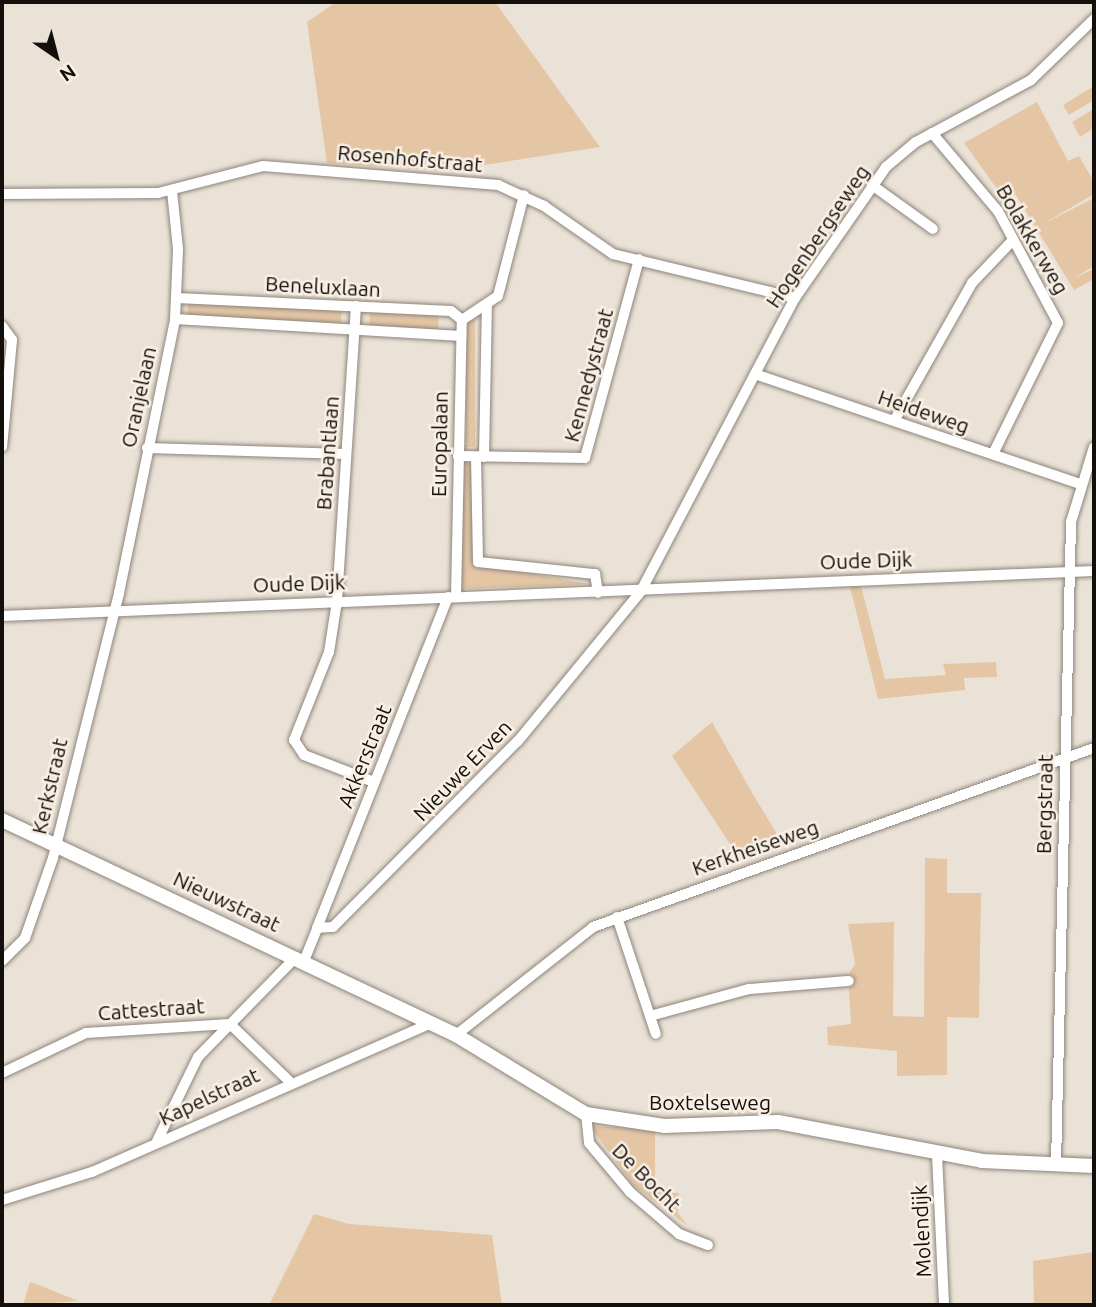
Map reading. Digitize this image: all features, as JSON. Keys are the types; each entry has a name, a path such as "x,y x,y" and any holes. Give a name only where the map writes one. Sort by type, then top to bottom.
{"street":[{"name":"Hogenbergseweg","path":"641,590 795,298 872,185 902,153 932,133 1031,80 1094,19"},
{"name":"Bolakkerweg","path":"932,133 980,185 1058,323 1055,338 993,454"},
{"name":"Rosenhofstraat","path":"2,194 172,191 263,166 498,185 524,195 598,246 639,259 795,298"},
{"path":"872,185 933,229"},
{"name":"Oranjelaan","path":"114,609 175,319 177,298 172,191"},
{"name":"Europalaan","path":"524,195 498,296 487,306 478,562 596,574 598,593"},
{"path":"894,421 972,283 1013,240"},
{"name":"Kennedystraat","path":"458,456 585,458 639,259"},
{"name":"Beneluxlaan","path":"177,298 451,311 462,320"},
{"name":"Brabantlaan","path":"356,306 337,601 329,652 294,740 304,755 374,782"},
{"path":"462,320 487,306"},
{"name":"Beneluxlaan","path":"175,319 461,336"},
{"name":"Europalaan","path":"452,597 462,320"},
{"path":"2,326 12,340 2,447"},
{"name":"Heideweg","path":"755,374 1080,484"},
{"path":"147,447 346,454"},
{"name":"Bergstraat","path":"1056,1165 1069,572 1080,484 1094,447"},
{"name":"Oude Dijk","path":"2,615 1094,571"},
{"name":"Nieuwe Erven","path":"317,928 333,928 518,741 641,590"},
{"name":"Akkerstraat","path":"317,928 374,782 452,597"},
{"name":"Kerkstraat","path":"2,961 32,925 114,609"},
{"name":"Kerkheiseweg","path":"456,1035 569,942 617,916 1094,747"},
{"name":"Nieuwstraat","path":"2,820 432,1023"},
{"path":"617,916 656,1034"},
{"path":"157,1142 198,1057 229,1024 300,959 317,928"},
{"path":"650,1016 749,989 849,981"},
{"name":"Boxtelseweg","path":"432,1023 586,1114 664,1126 778,1122 937,1155 1094,1166"},
{"name":"Kapelstraat","path":"2,1200 51,1188 289,1081 432,1023"},
{"name":"Cattestraat","path":"2,1073 86,1033 229,1024 289,1081"},
{"name":"De Bocht","path":"586,1114 589,1143 630,1192 679,1234 708,1245"},
{"name":"Molendijk","path":"937,1155 944,1305"}],"shaded area":[{"path":"336,2 495,2 600,147 446,171 327,163 307,22"},
{"path":"1094,86 1094,100 1069,115 1063,105"},
{"path":"1037,102 1068,161 1079,156 1094,182 1094,194 1043,224 1094,198 1094,266 1074,278 1094,269 1094,279 1074,290 1014,192 1003,197 964,143"},
{"path":"1094,109 1094,128 1080,137 1072,122"},
{"path":"188,303 342,311 341,327 187,319"},
{"path":"370,311 439,315 438,330 369,326"},
{"path":"466,320 475,320 475,447 466,447"},
{"path":"464,463 472,465 475,563 588,584 460,589"},
{"path":"861,586 885,679 946,675 943,664 996,662 997,677 964,678 965,690 878,699 850,587"},
{"path":"712,722 783,844 740,859 672,756"},
{"path":"925,858 947,859 947,893 981,893 979,1018 947,1017 947,1075 897,1076 897,1051 828,1045 827,1027 851,1024 848,975 855,964 848,924 894,922 893,1016 924,1017"},
{"path":"590,1126 655,1129 655,1192 679,1193 678,1213 688,1226 633,1185"},
{"path":"314,1214 349,1224 492,1235 502,1305 269,1305"},
{"path":"1094,1252 1094,1305 1034,1305 1033,1261"},
{"path":"30,1282 39,1285 78,1301 23,1305"}]}
